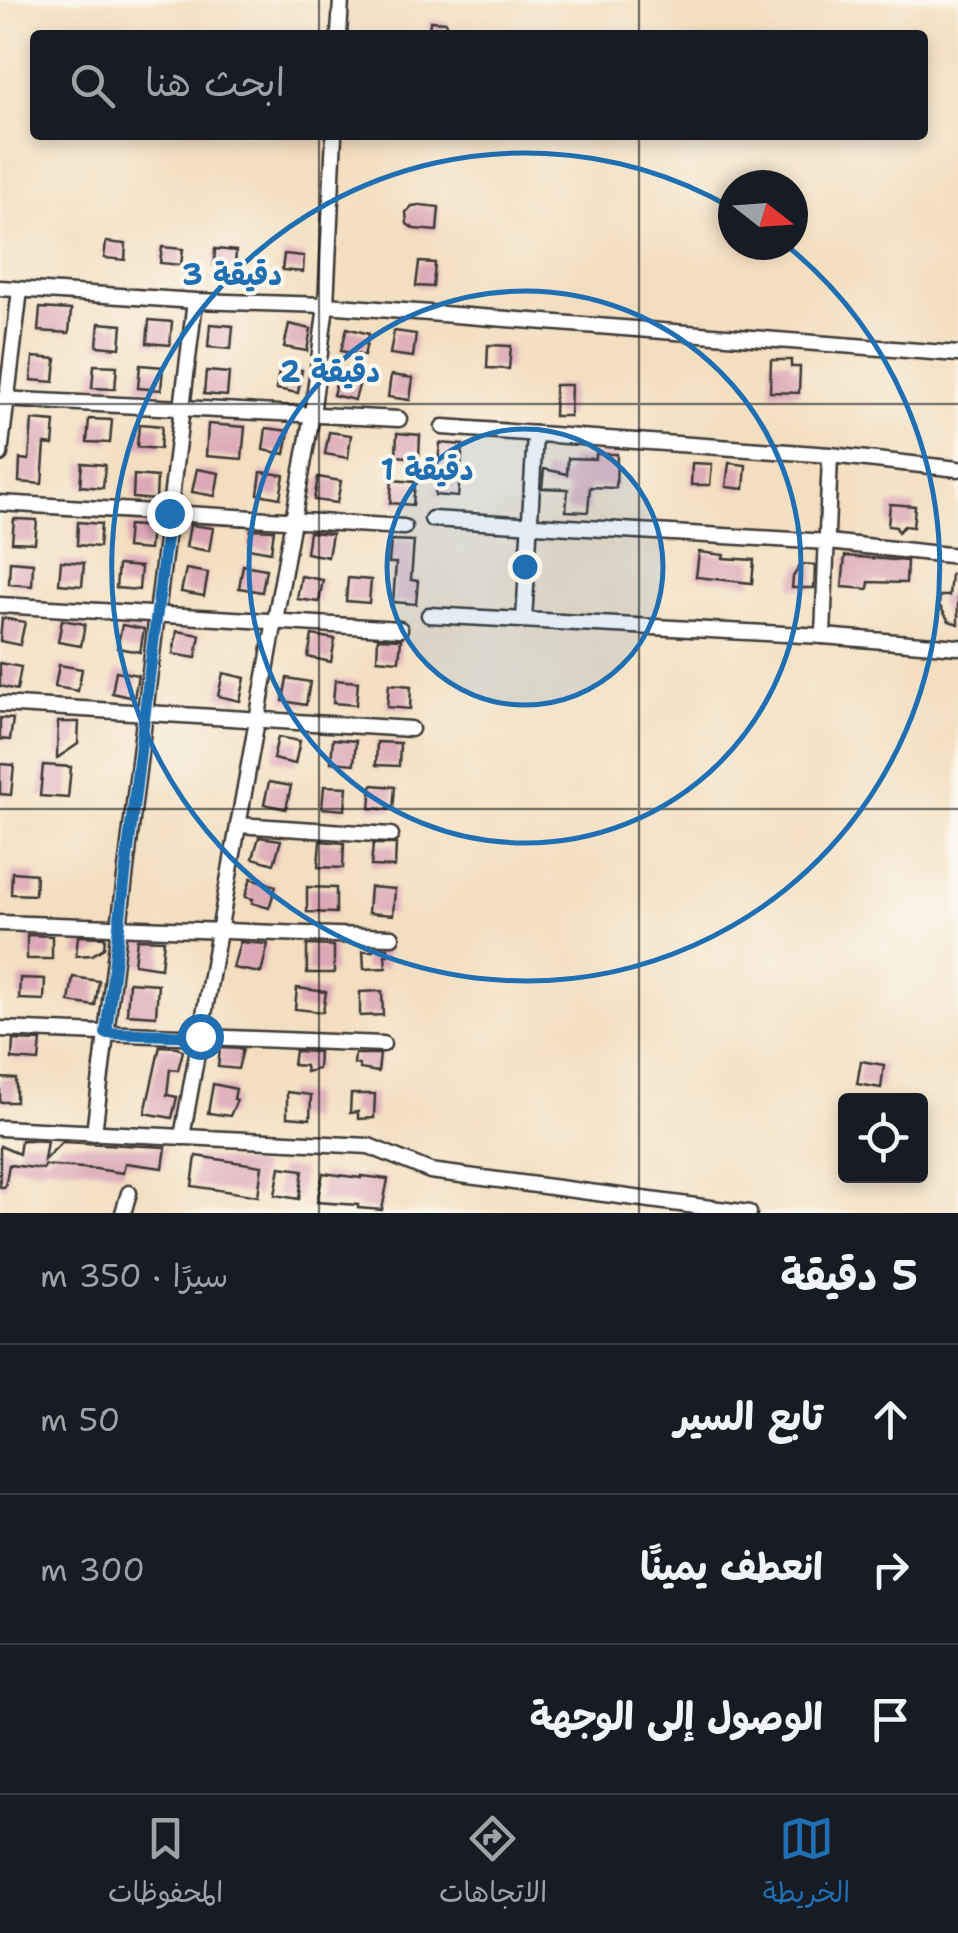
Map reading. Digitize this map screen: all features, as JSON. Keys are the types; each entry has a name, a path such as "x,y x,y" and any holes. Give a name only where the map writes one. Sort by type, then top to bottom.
{"street":[{"path":"339,30 341,0"},
{"path":"182,1137 312,414 326,304 334,140"},
{"path":"0,288 194,301 326,304 958,354"},
{"path":"0,454 3,399 20,290"},
{"path":"94,1133 194,301"},
{"path":"3,399 399,419"},
{"path":"443,428 958,469"},
{"path":"524,620 535,434"},
{"path":"823,636 830,456"},
{"path":"0,503 404,527"},
{"path":"432,519 828,542 958,556"},
{"path":"0,605 400,628"},
{"path":"429,615 823,636 958,648"},
{"path":"0,704 411,729"},
{"path":"238,825 391,835"},
{"path":"0,923 392,937"},
{"path":"0,1029 383,1044"},
{"path":"0,1128 369,1146 430,1170 750,1213"},
{"path":"123,1213 130,1193"}],"building":[{"path":"430,21 446,22 445,30 429,30"},
{"path":"420,205 439,207 437,231 414,229 407,224 406,212"},
{"path":"106,242 126,244 125,260 104,258"},
{"path":"162,247 183,249 181,265 160,263"},
{"path":"215,249 236,251 235,267 214,265"},
{"path":"284,254 304,256 303,272 282,270"},
{"path":"419,262 435,263 433,287 416,286"},
{"path":"40,308 71,310 69,333 38,331"},
{"path":"149,320 172,322 170,345 147,343"},
{"path":"99,323 122,325 120,348 97,346"},
{"path":"210,324 233,326 231,349 208,347"},
{"path":"289,324 311,329 307,351 284,347"},
{"path":"347,328 369,334 364,356 341,351"},
{"path":"394,331 416,334 413,357 390,354"},
{"path":"488,345 511,346 509,369 487,368"},
{"path":"33,357 56,359 54,382 31,380"},
{"path":"771,360 791,360 791,367 800,367 799,393 770,392"},
{"path":"94,365 117,366 115,389 92,388"},
{"path":"140,365 163,367 161,390 138,388"},
{"path":"280,366 302,370 298,393 276,389"},
{"path":"206,371 229,373 227,396 204,394"},
{"path":"339,372 361,378 355,400 333,395"},
{"path":"391,375 413,378 410,400 388,397"},
{"path":"555,385 571,385 570,416 554,416"},
{"path":"89,419 112,420 110,443 87,442"},
{"path":"32,420 55,422 53,445 45,444 42,484 19,482 20,459 29,460"},
{"path":"139,424 162,426 160,449 137,447"},
{"path":"208,424 245,427 242,459 206,456"},
{"path":"266,428 289,431 285,454 263,450"},
{"path":"329,432 351,435 348,458 325,454"},
{"path":"397,433 420,435 419,458 396,456"},
{"path":"440,443 463,445 458,497 435,495"},
{"path":"596,454 617,454 616,488 590,487 588,512 566,511 568,489 542,488 544,469 567,474 568,458 596,459"},
{"path":"82,463 105,465 103,488 80,486"},
{"path":"692,463 712,464 710,485 691,485"},
{"path":"729,463 746,465 744,489 726,487"},
{"path":"197,469 219,473 215,496 192,492"},
{"path":"261,472 284,475 280,498 258,494"},
{"path":"134,475 157,477 156,500 133,498"},
{"path":"318,477 341,481 337,503 314,500"},
{"path":"392,480 415,482 413,505 390,503"},
{"path":"890,504 915,506 913,527 904,526 898,532 896,527 888,526"},
{"path":"14,519 37,520 35,543 12,542"},
{"path":"78,522 101,524 99,547 77,545"},
{"path":"128,525 151,527 149,550 126,548"},
{"path":"190,525 213,528 209,551 186,547"},
{"path":"251,529 274,530 271,552 248,548"},
{"path":"309,532 332,534 328,557 306,553"},
{"path":"391,540 414,541 411,580 418,581 416,604 393,602 396,563 389,563"},
{"path":"699,552 754,560 752,583 696,577"},
{"path":"845,556 907,561 906,583 869,582 868,589 842,587"},
{"path":"10,561 33,563 32,586 9,584"},
{"path":"61,561 84,563 82,586 59,584"},
{"path":"801,564 815,565 814,588 792,588"},
{"path":"118,565 141,567 139,590 116,588"},
{"path":"243,565 266,569 262,592 239,588"},
{"path":"186,569 208,573 204,596 181,592"},
{"path":"951,574 958,574 958,624 949,621 939,605 940,596 949,596"},
{"path":"301,576 323,580 319,602 297,599"},
{"path":"348,578 371,580 369,603 346,601"},
{"path":"2,618 25,622 20,645 0,641"},
{"path":"62,620 85,624 81,646 58,642"},
{"path":"122,625 144,629 140,652 117,648"},
{"path":"177,631 200,635 196,658 173,654"},
{"path":"312,635 335,639 331,662 308,657"},
{"path":"378,638 401,639 399,661 377,659"},
{"path":"0,663 21,667 17,690 0,686"},
{"path":"59,665 82,669 78,691 55,687"},
{"path":"116,671 138,675 134,698 112,693"},
{"path":"223,673 245,678 240,701 218,696"},
{"path":"287,678 310,682 306,705 283,701"},
{"path":"335,680 358,682 356,705 333,703"},
{"path":"389,684 411,686 410,709 387,707"},
{"path":"0,718 13,719 10,740 0,739"},
{"path":"58,722 79,722 78,744 57,758"},
{"path":"278,737 300,741 295,764 273,759"},
{"path":"333,739 356,741 354,764 331,762"},
{"path":"377,742 400,743 399,766 376,765"},
{"path":"0,764 14,765 11,795 0,794"},
{"path":"43,765 71,767 68,798 40,796"},
{"path":"269,782 291,786 286,809 264,804"},
{"path":"372,785 395,787 393,810 370,808"},
{"path":"324,786 347,787 345,810 322,808"},
{"path":"259,837 281,840 274,864 253,858"},
{"path":"320,841 344,843 343,868 318,867"},
{"path":"373,844 396,844 395,867 371,866"},
{"path":"12,872 36,874 35,895 11,894"},
{"path":"251,878 276,886 269,908 245,897"},
{"path":"307,887 336,888 336,913 307,912"},
{"path":"370,887 395,889 393,915 368,913"},
{"path":"27,935 52,936 52,959 27,959"},
{"path":"78,936 105,937 104,948 92,955 76,956"},
{"path":"137,939 164,940 161,968 134,964"},
{"path":"240,942 268,944 261,973 233,968"},
{"path":"307,945 334,946 334,973 307,973"},
{"path":"373,947 388,948 386,968 364,969 363,951 373,951"},
{"path":"73,977 99,981 95,1006 69,1002"},
{"path":"20,978 45,979 44,1000 19,999"},
{"path":"129,982 158,984 156,1016 127,1014"},
{"path":"297,988 326,992 323,1012 295,1009"},
{"path":"382,991 383,1015 360,1016 360,992"},
{"path":"13,1040 41,1041 39,1061 12,1059"},
{"path":"160,1046 183,1051 178,1070 170,1069 167,1095 177,1097 172,1118 145,1113"},
{"path":"220,1048 243,1049 238,1069 218,1067"},
{"path":"295,1051 319,1052 318,1069 306,1072 305,1066 293,1065"},
{"path":"355,1054 380,1054 378,1072 360,1069 354,1064"},
{"path":"861,1061 884,1065 881,1088 857,1084"},
{"path":"0,1078 16,1079 16,1102 0,1102"},
{"path":"213,1084 236,1089 237,1100 230,1116 208,1113"},
{"path":"287,1092 311,1095 310,1119 287,1117"},
{"path":"351,1094 375,1094 374,1118 358,1119 358,1112 350,1113"},
{"path":"21,1140 47,1141 44,1160 62,1142 166,1147 163,1168 125,1163 123,1173 9,1165 5,1187 0,1187 0,1146 19,1154"},
{"path":"196,1156 262,1166 258,1196 192,1186"},
{"path":"280,1167 303,1170 299,1199 275,1195"},
{"path":"323,1173 388,1179 382,1210 317,1202"}],"route":[{"path":"169,513 106,1033 200,1036"}]}
